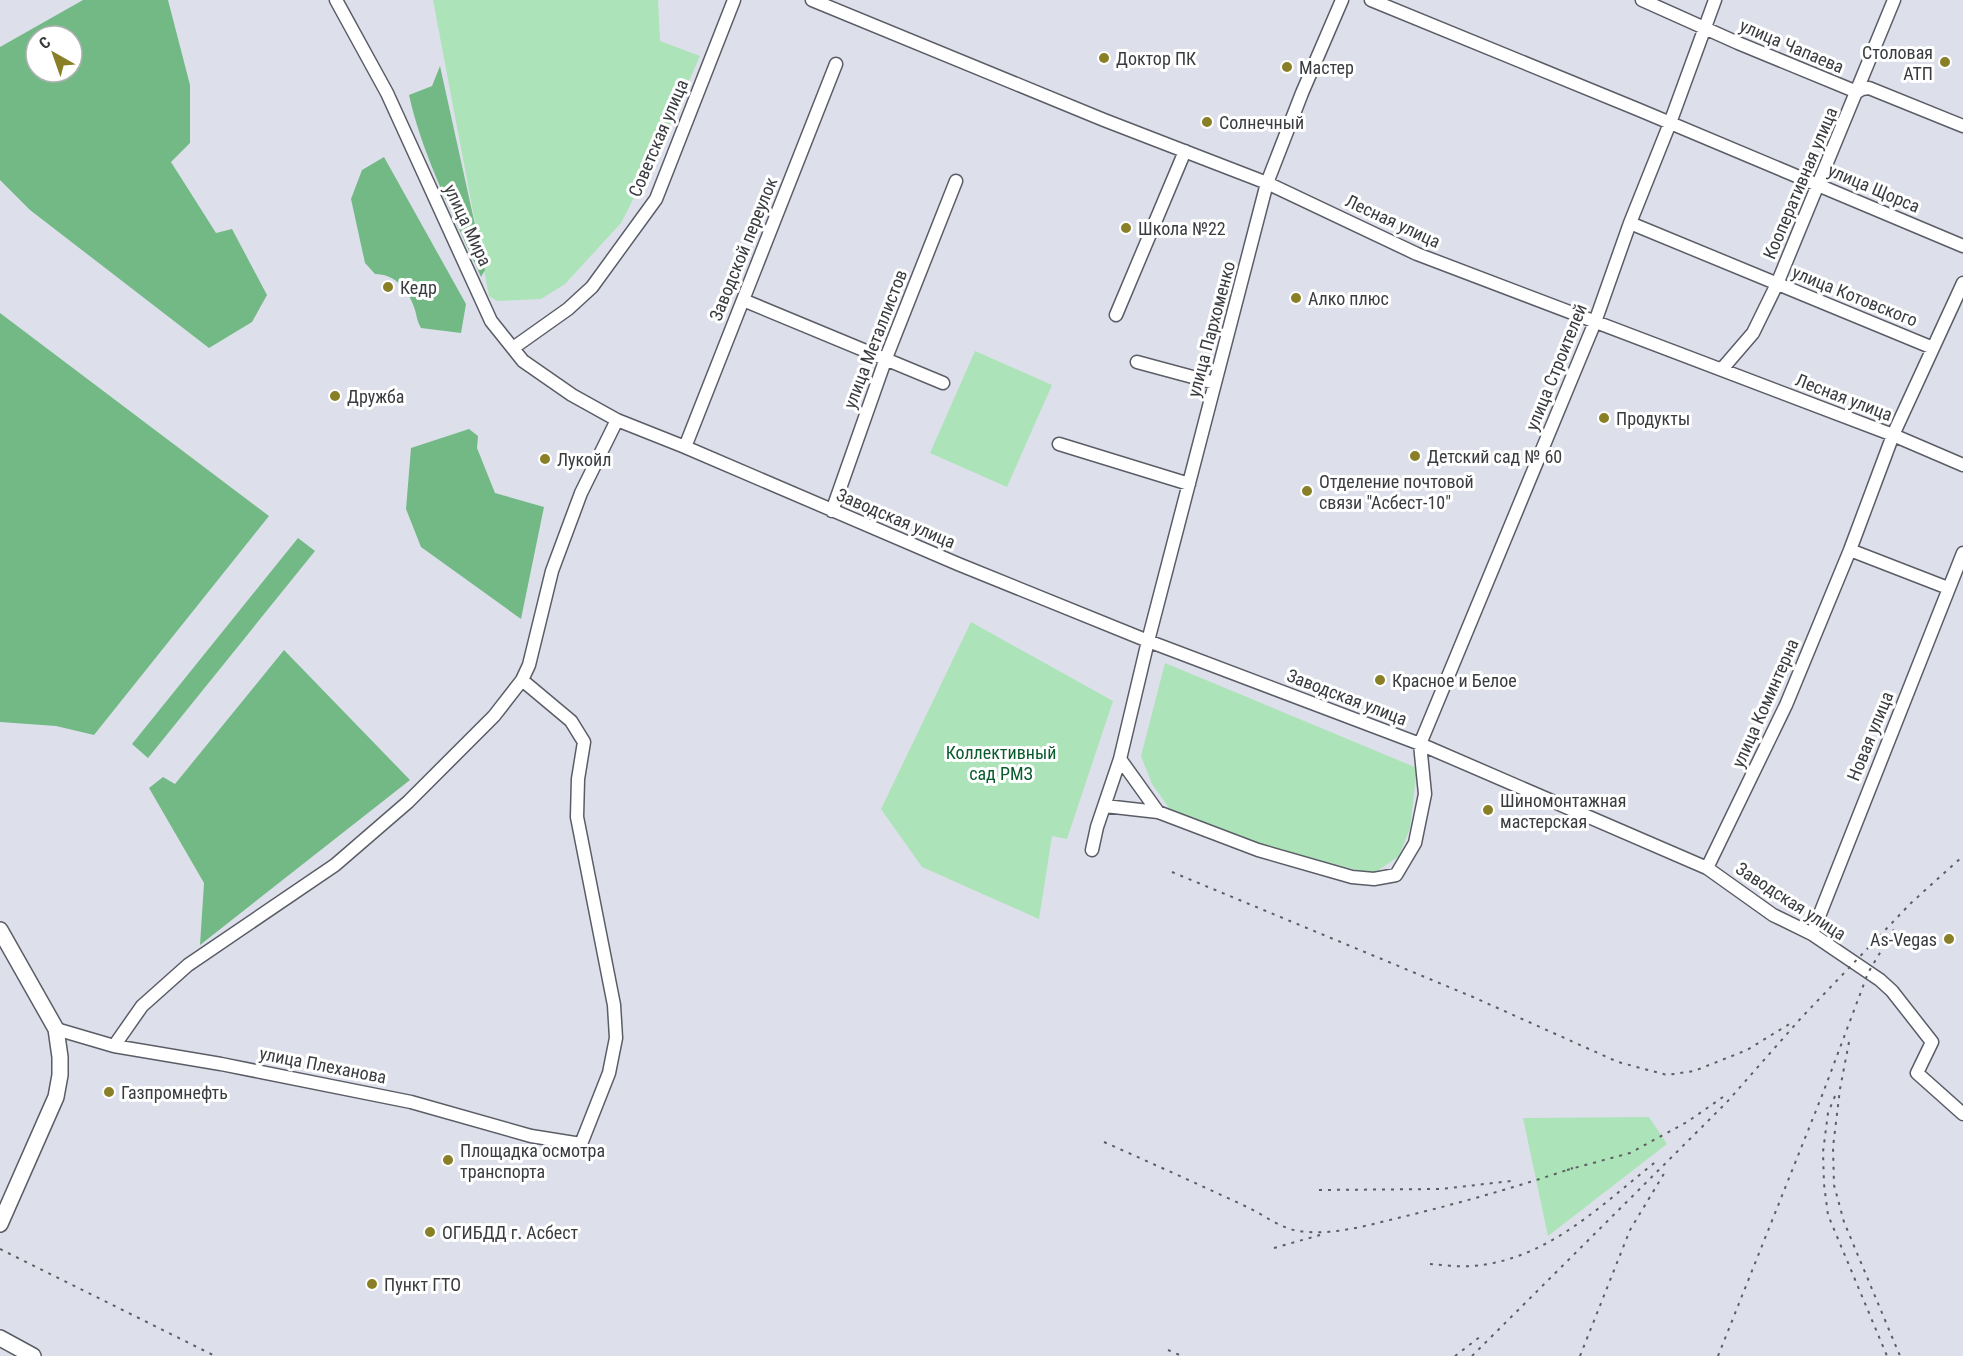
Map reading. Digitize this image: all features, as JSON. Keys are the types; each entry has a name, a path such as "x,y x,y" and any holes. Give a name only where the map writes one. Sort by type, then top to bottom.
{"main road":[{"path":"0,930 56,1029 60,1075 56,1097 28,1165 0,1224"},
{"path":"0,1338 33,1356"}],"street":[{"name":"улица Мира","path":"336,0 387,93 491,321 523,361 550,381 617,420"},
{"name":"Советская улица","path":"513,348 568,309 592,287 656,199 734,0"},
{"name":"Лесная улица","path":"812,0 1267,183 1417,254 1893,435 1963,465"},
{"name":"улица Пархоменко","path":"1092,850 1120,759 1148,641 1267,183 1342,0"},
{"name":"улица Щорса","path":"1371,0 1963,246"},
{"name":"улица Чапаева","path":"1642,0 1857,92 1862,88 1869,88 1963,126"},
{"name":"улица Строителей","path":"1420,744 1595,322 1715,0"},
{"name":"Кооперативная улица","path":"1722,369 1753,333 1777,284 1894,0"},
{"name":"Заводской переулок","path":"685,447 836,64"},
{"path":"1116,315 1185,151"},
{"name":"улица Металлистов","path":"832,511 886,358 956,182"},
{"name":"улица Котовского","path":"1630,223 1933,348"},
{"name":"улица Коминтерна","path":"1707,868 1786,705 1850,550 1893,435 1963,283"},
{"path":"742,300 943,383"},
{"path":"1137,362 1215,383"},
{"path":"114,1046 142,1006 188,964 335,865 408,801 494,716 522,680 529,665 552,571 581,492 617,420"},
{"name":"Заводская улица","path":"617,420 1148,641 1420,744 1707,868 1773,915 1812,934 1880,980 1892,991 1932,1042 1917,1073 1963,1114"},
{"path":"1059,444 1189,484"},
{"path":"1850,550 1948,588"},
{"name":"Новая улица","path":"1812,934 1963,553"},
{"name":"улица Плеханова","path":"56,1029 114,1046 221,1064 411,1102 531,1136 581,1144 609,1072 616,1038 614,1005 577,817 578,779 584,742 571,721 522,680"},
{"path":"1105,806 1158,812 1258,850 1352,877 1374,879 1396,875 1414,843 1425,794 1420,744"},
{"path":"1120,759 1158,812"}],"green space":[{"path":"83,0 168,0 190,85 190,143 171,162 216,233 232,229 267,295 252,322 209,348 30,210 0,180 0,47 24,33 24,84 84,84 84,24 41,24"},
{"path":"433,0 658,0 660,41 700,56 662,143 621,223 565,284 541,299 497,301 489,296"},
{"path":"440,66 485,270 481,277 431,165 409,95 432,86"},
{"path":"384,157 466,304 461,333 421,328 409,296 400,284 389,277 375,274 365,263 351,199 362,170"},
{"path":"0,313 269,516 94,735 56,726 0,722"},
{"path":"975,351 1052,385 1007,487 930,453"},
{"path":"469,429 478,436 477,448 495,493 544,507 521,619 421,547 406,509 411,448"},
{"path":"298,538 315,551 148,758 132,744"},
{"name":"Коллективный сад РМЗ","path":"971,622 1113,701 1067,839 1052,836 1039,919 922,867 881,809"},
{"path":"284,650 410,780 200,945 204,883 149,788 163,777 175,784"},
{"path":"1165,663 1417,768 1410,828 1399,856 1373,874 1265,846 1172,812 1152,784 1141,756"},
{"path":"1649,1117 1667,1144 1548,1236 1523,1118"}],"railway":[{"path":"1472,1356 1727,1102 1802,1017 1911,903 1963,856"},
{"path":"1172,872 1473,997 1618,1062 1667,1075 1694,1071 1747,1050 1791,1023"},
{"path":"1718,1356 1823,1093 1868,973 1894,929"},
{"path":"1849,1042 1840,1089 1833,1147 1834,1185 1844,1222 1900,1356"},
{"path":"1835,1096 1828,1113 1823,1152 1828,1215 1887,1356"},
{"path":"1567,1170 1630,1153 1687,1122 1723,1097"},
{"path":"1104,1142 1245,1206 1278,1224 1299,1231 1312,1232 1351,1229 1402,1217 1531,1182 1573,1168"},
{"path":"1430,1264 1471,1266 1499,1262 1524,1254 1572,1228 1658,1160"},
{"path":"1580,1356 1630,1230 1665,1172"},
{"path":"1319,1190 1441,1189 1511,1181"},
{"path":"1274,1248 1320,1235"},
{"path":"0,1249 215,1356"},
{"path":"1455,1356 1481,1336"},
{"path":"1168,1350 1182,1356"}],"place":[{"name":"Доктор ПК","path":"1104,58"},
{"name":"Столовая АТП","path":"1945,62"},
{"name":"Мастер","path":"1287,67"},
{"name":"Солнечный","path":"1207,122"},
{"name":"Школа №22","path":"1126,228"},
{"name":"Кедр","path":"388,287"},
{"name":"Алко плюс","path":"1296,298"},
{"name":"Дружба","path":"335,396"},
{"name":"Продукты","path":"1604,418"},
{"name":"Детский сад № 60","path":"1415,456"},
{"name":"Лукойл","path":"545,459"},
{"name":"Отделение почтовой связи \"Асбест-10\"","path":"1307,491"},
{"name":"Красное и Белое","path":"1380,680"},
{"name":"Шиномонтажная мастерская","path":"1488,810"},
{"name":"As-Vegas","path":"1949,939"},
{"name":"Газпромнефть","path":"109,1092"},
{"name":"Площадка осмотра транспорта","path":"448,1160"},
{"name":"ОГИБДД г. Асбест","path":"430,1232"},
{"name":"Пункт ГТО","path":"372,1284"}]}
